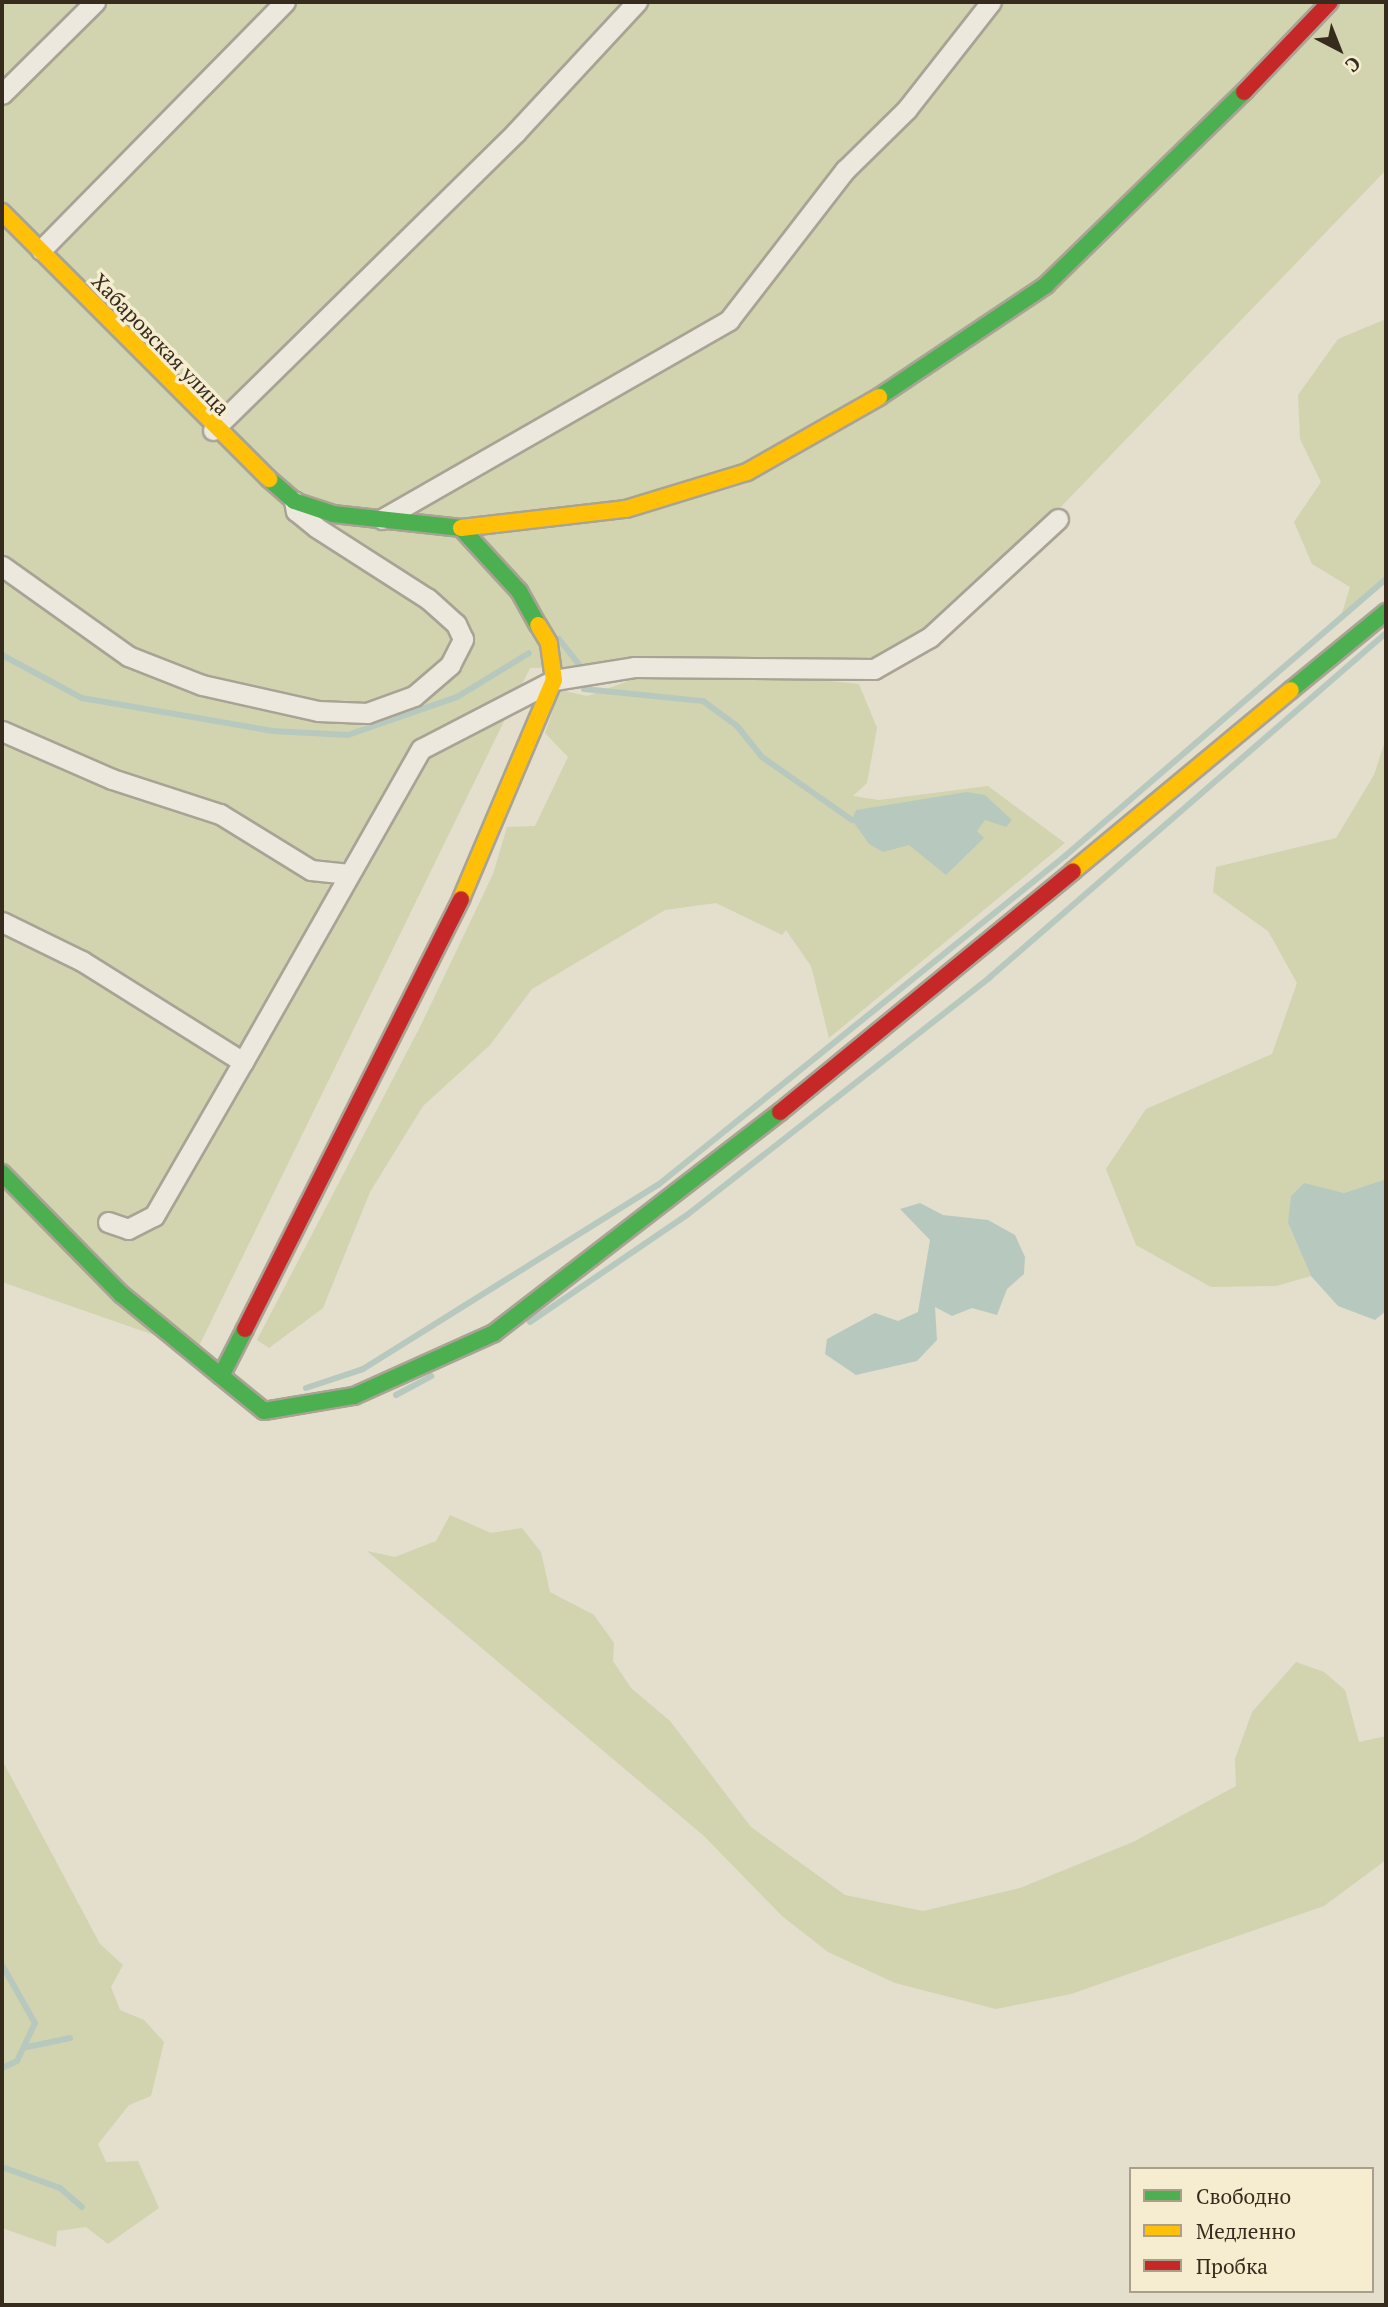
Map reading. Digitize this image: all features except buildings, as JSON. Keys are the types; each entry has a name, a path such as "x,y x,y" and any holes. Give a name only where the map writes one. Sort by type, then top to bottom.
{"street":[{"path":"2,94 95,2"},
{"path":"41,250 285,2"},
{"path":"213,430 516,132 637,2"},
{"path":"381,520 729,320 845,170 907,109 991,2"},
{"path":"2,566 128,656 202,685 318,711 367,713 414,696 450,665 463,639 456,624 428,599 316,527 296,511 295,501 333,514 461,528 626,509 747,472 923,372 1046,285 1159,181 1330,2"},
{"name":"Хабаровская улица","path":"2,212 213,430 295,501"},
{"path":"108,1222 128,1229 154,1216 347,874 421,749 554,680 634,667 874,669 930,637 1058,519"},
{"path":"221,1377 475,871 554,680 549,643 519,591 461,528"},
{"path":"2,1173 121,1294 264,1411 354,1396 494,1333 689,1188 1386,612"},
{"path":"2,731 112,779 220,814 311,870 347,874"},
{"path":"2,922 82,961 243,1062"}],"green space":[{"path":"2,2 1386,2 1386,170 915,658 530,668 197,1350 2,1282"},
{"path":"1386,319 1386,579 1339,623 1350,587 1312,564 1294,522 1321,482 1300,439 1298,395 1338,339"},
{"path":"778,676 859,684 877,728 867,783 853,796 879,800 988,786 1065,843 829,1038 811,966 786,930 782,935 716,903 665,910 532,989 490,1045 423,1106 370,1192 323,1308 269,1348 257,1340 422,1023 493,874 507,827 535,826 568,757 545,733 560,690 587,696 637,678"},
{"path":"1386,738 1386,1179 1344,1193 1304,1184 1288,1223 1311,1276 1276,1286 1211,1287 1136,1245 1106,1169 1146,1109 1272,1054 1297,983 1268,931 1213,892 1216,867 1336,838 1374,775"},
{"path":"450,1515 491,1533 522,1528 541,1552 550,1592 594,1615 614,1643 613,1661 631,1688 670,1721 751,1827 845,1895 923,1911 1020,1888 1133,1842 1236,1786 1235,1759 1252,1712 1296,1662 1324,1672 1345,1690 1359,1742 1386,1736 1386,1860 1324,1906 1071,1994 996,2009 895,1983 828,1952 782,1916 704,1836 367,1551 395,1557 436,1541"},
{"path":"2,1760 100,1944 123,1965 111,1987 120,2010 144,2020 164,2042 151,2096 129,2105 98,2144 106,2162 138,2161 159,2208 108,2244 86,2227 57,2231 56,2247 2,2228"}],"shaded area":[{"path":"967,792 985,795 1012,820 1006,827 985,820 977,831 984,838 946,875 909,845 883,852 869,844 852,820 856,810"},
{"path":"1386,1179 1386,1311 1375,1320 1338,1306 1311,1276 1288,1223 1291,1196 1304,1183 1344,1193"},
{"path":"920,1203 943,1215 988,1220 1015,1235 1025,1257 1024,1274 1007,1289 997,1315 972,1308 952,1316 935,1307 937,1340 917,1361 856,1375 825,1354 827,1339 875,1313 898,1321 918,1312 930,1240 900,1209"}],"waterway":[{"path":"306,1388 363,1369 658,1185 1065,856 1386,579"},
{"path":"530,1322 687,1215 990,977 1386,633"},
{"path":"559,639 579,665"},
{"path":"2,655 82,698 273,731 348,735 457,697 529,653"},
{"path":"584,689 703,701 737,726 762,757 852,820"},
{"path":"396,1395 431,1376"},
{"path":"2,1965 35,2023 17,2061 2,2068"},
{"path":"27,2047 70,2038"},
{"path":"2,2167 60,2188 82,2207"}],"traffic: fast":[{"path":"879,397 1046,285 1244,92"},
{"path":"269,479 294,501 333,514 461,528 519,591 538,625"},
{"path":"1291,690 1386,612"},
{"path":"221,1376 264,1411 354,1396 494,1333 780,1112"},
{"path":"2,1173 121,1294 221,1376 245,1329"}],"traffic: slow":[{"path":"2,212 269,479"},
{"path":"461,528 626,509 747,472 879,397"},
{"path":"461,899 554,680 549,643 538,625"},
{"path":"1073,871 1291,690"}],"traffic: jam":[{"path":"1244,92 1330,2"},
{"path":"780,1112 1073,871"},
{"path":"245,1329 461,899"}]}
